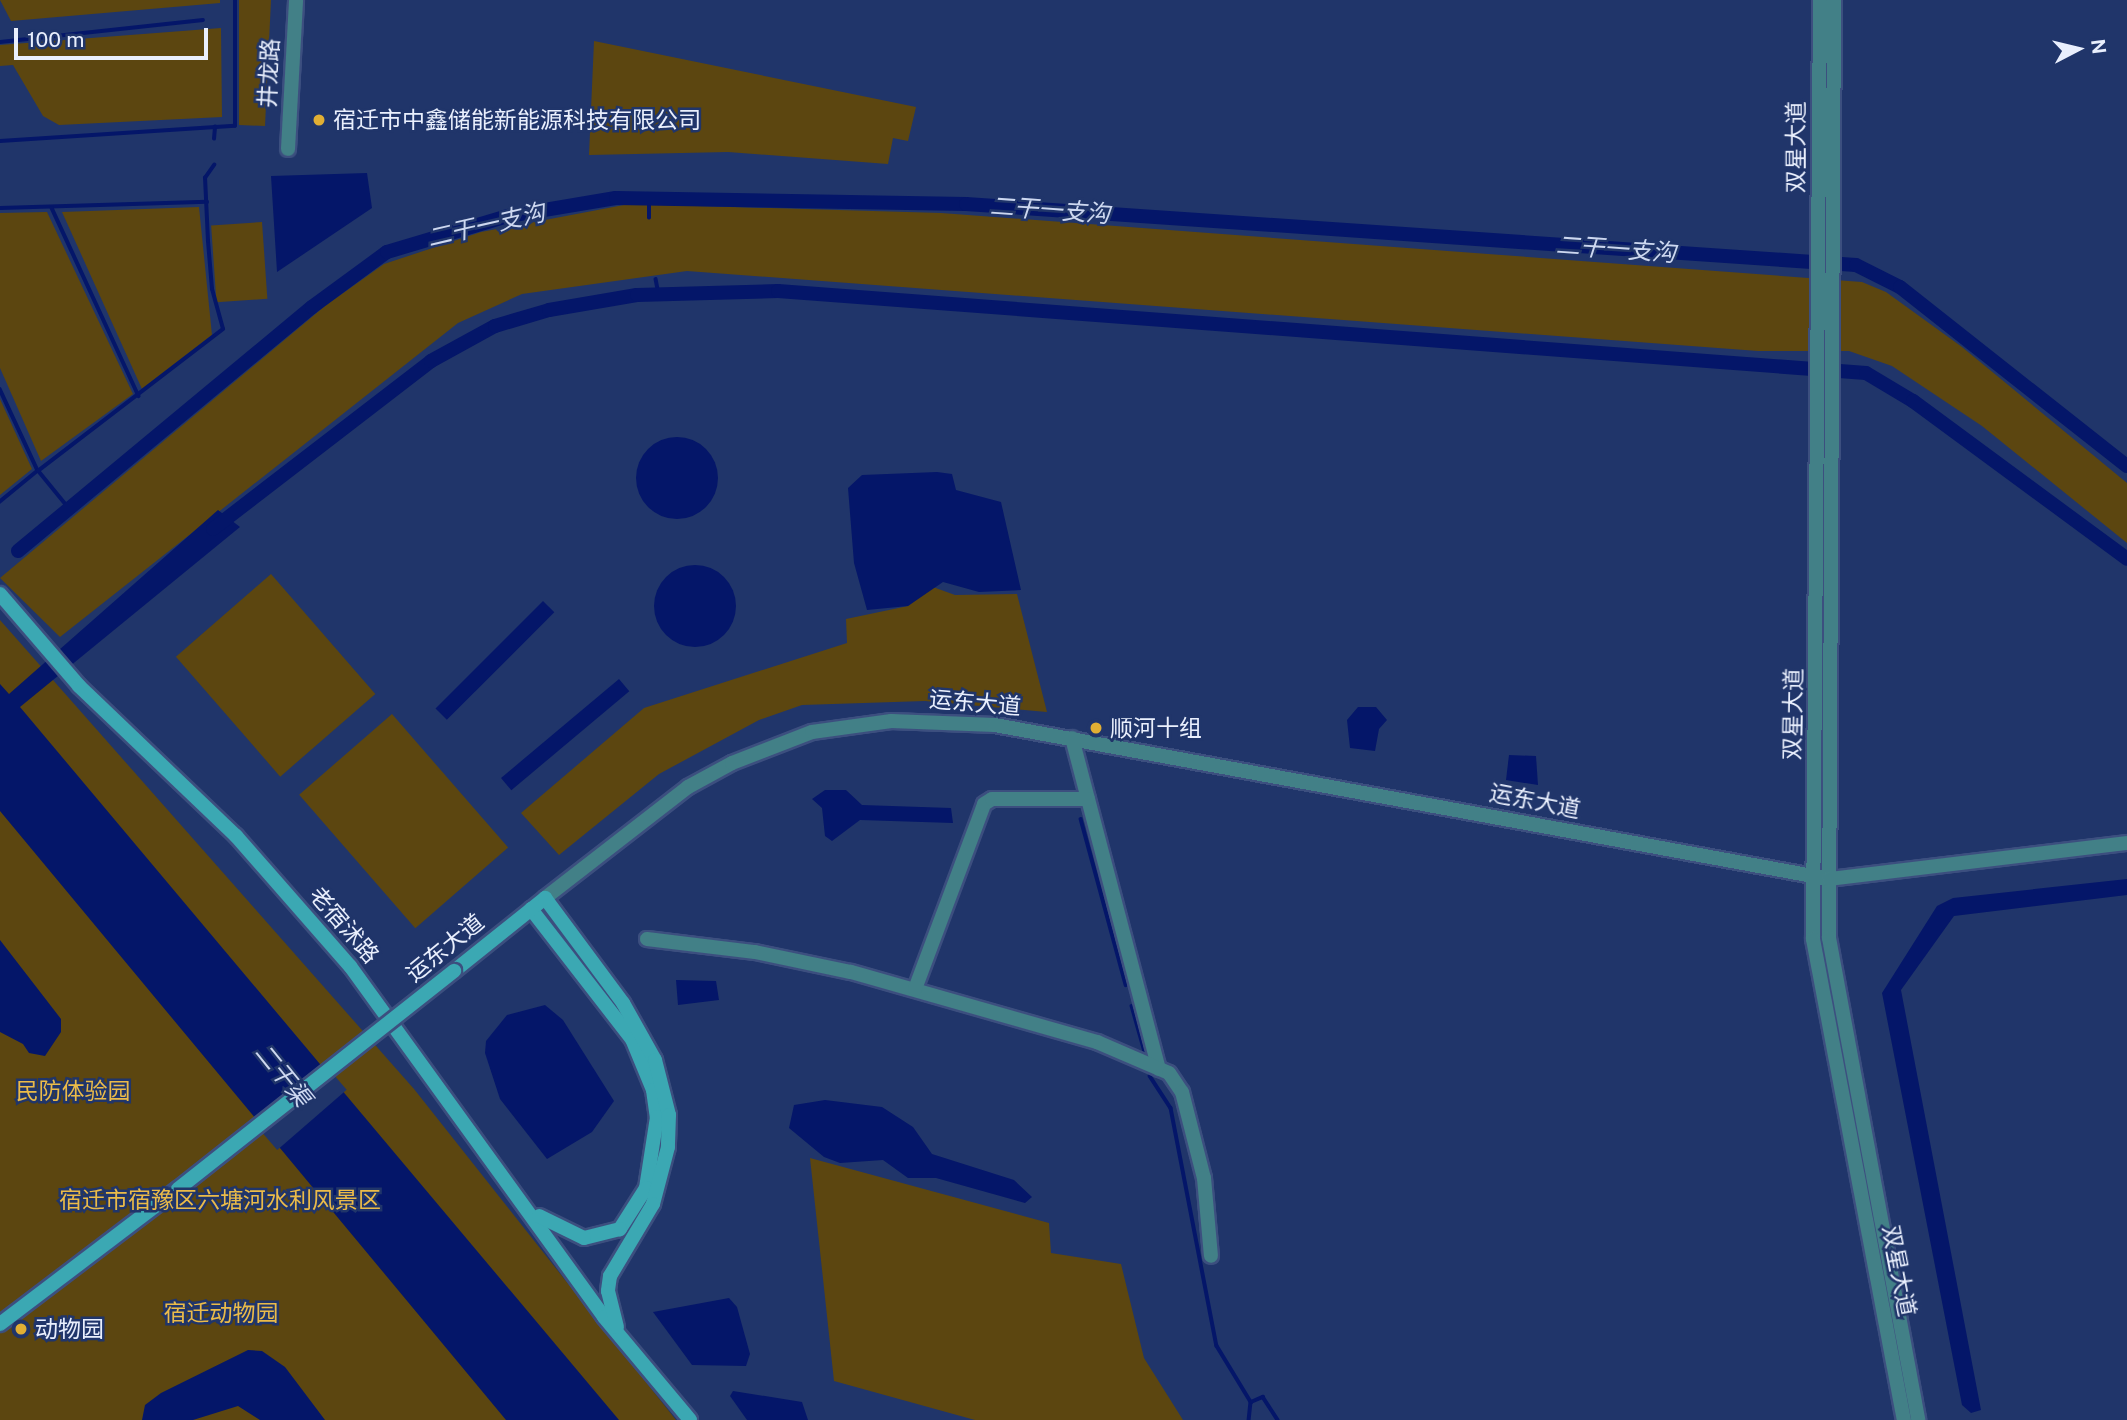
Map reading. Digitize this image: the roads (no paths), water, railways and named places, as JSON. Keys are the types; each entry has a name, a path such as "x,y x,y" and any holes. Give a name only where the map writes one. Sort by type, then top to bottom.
{"main road":[{"name":"老宿沭路","path":"0,594 79,686 236,836 351,966 621,1338 690,1420"},
{"path":"545,898 642,1035 665,1088 668,1147 659,1191 608,1282 621,1338"},
{"name":"运东大道","path":"0,1324 178,1189 545,898"},
{"path":"525,1203 571,1235 599,1238 614,1232 626,1224 646,1188 657,1126 653,1090 632,1039 531,909"}],"street":[{"name":"井龙路","path":"288,149 296,0"},
{"name":"双星大道","path":"1820,0 1824,238"},
{"name":"双星大道","path":"1824,238 1834,0"},
{"path":"1823,410 1824,238"},
{"name":"双星大道","path":"1823,410 1814,939 1904,1420"},
{"name":"双星大道","path":"1823,410 1829,937 1918,1420"},
{"name":"运东大道","path":"545,898 688,787 732,763 813,732 926,720 1072,738 1829,879 2127,843"},
{"path":"1072,738 1159,1069"},
{"path":"915,989 984,804 992,799 1088,799"},
{"path":"646,939 755,952 915,989 1097,1042 1159,1069 1182,1092 1203,1178 1211,1256"}],"water":[{"path":"367,173 372,208 277,272 271,176"},
{"path":"669,437 685,437 700,444 711,455 718,470 715,494 706,507 685,519 669,519 654,512 643,501 636,486 636,470 643,455 654,444"},
{"path":"937,472 952,474 956,490 1001,502 1021,590 979,592 943,582 908,606 867,610 854,563 848,488 862,475"},
{"name":"二干渠","path":"218,510 240,527 20,707 619,1420 506,1420 0,811 0,684 9,694"},
{"path":"695,565 711,568 724,577 733,590 736,606 733,622 724,635 711,644 695,647 679,644 666,635 657,622 654,606 657,590 666,577 679,568"},
{"path":"543,601 554,612 447,720 436,708"},
{"path":"619,679 629,691 511,790 501,778"},
{"path":"1358,707 1376,707 1387,720 1379,729 1375,751 1350,748 1347,720"},
{"path":"1509,755 1536,756 1538,785 1506,780"},
{"path":"825,790 846,790 862,805 951,808 953,823 860,820 832,841 825,836 822,808 812,799"},
{"path":"2127,879 2127,895 1954,916 1901,990 1981,1410 1971,1413 1962,1405 1882,993 1937,906 1953,898"},
{"path":"0,940 61,1019 61,1032 45,1056 29,1053 23,1044 0,1032"},
{"path":"676,980 716,981 719,1000 678,1005"},
{"path":"545,1005 563,1020 614,1101 592,1132 547,1159 500,1099 485,1053 486,1041 507,1015"},
{"path":"825,1100 882,1107 913,1127 932,1154 1014,1180 1032,1197 1025,1203 936,1178 908,1178 883,1160 840,1163 824,1157 789,1128 794,1105"},
{"path":"729,1298 737,1307 750,1354 746,1366 692,1365 653,1312"},
{"path":"248,1350 262,1351 285,1367 325,1420 260,1420 238,1406 193,1420 142,1420 145,1405 161,1393"},
{"path":"733,1391 802,1402 808,1420 747,1420 730,1396"}],"waterway":[{"path":"0,141 235,126 235,0"},
{"path":"0,42 203,20"},
{"path":"214,139 215,127"},
{"path":"69,509 38,471 223,329 212,289 208,241 205,178 214,165"},
{"name":"二干一支沟","path":"18,551 312,307 387,252 508,216 616,198 966,204 1856,265 1900,287 2127,466"},
{"path":"649,198 649,218"},
{"path":"0,208 207,202"},
{"path":"52,208 139,396"},
{"path":"656,279 659,294"},
{"path":"213,529 431,361 495,326 549,310 637,295 778,291 1866,373 1913,401 2127,559"},
{"path":"0,389 38,471 0,502"},
{"path":"1081,819 1126,985"},
{"path":"1132,1006 1146,1055"},
{"path":"1150,1076 1171,1108 1217,1346 1251,1402 1249,1420"},
{"path":"1251,1402 1263,1397 1278,1420"}],"place":[{"name":"宿迁市中鑫储能新能源科技有限公司","path":"319,120"},
{"name":"顺河十组","path":"1096,728"},
{"name":"动物园","path":"21,1329"}],"park label":[{"name":"民防体验园","path":"73,1091"},
{"name":"宿迁市宿豫区六塘河水利风景区","path":"220,1200"},
{"name":"宿迁动物园","path":"221,1313"}]}
